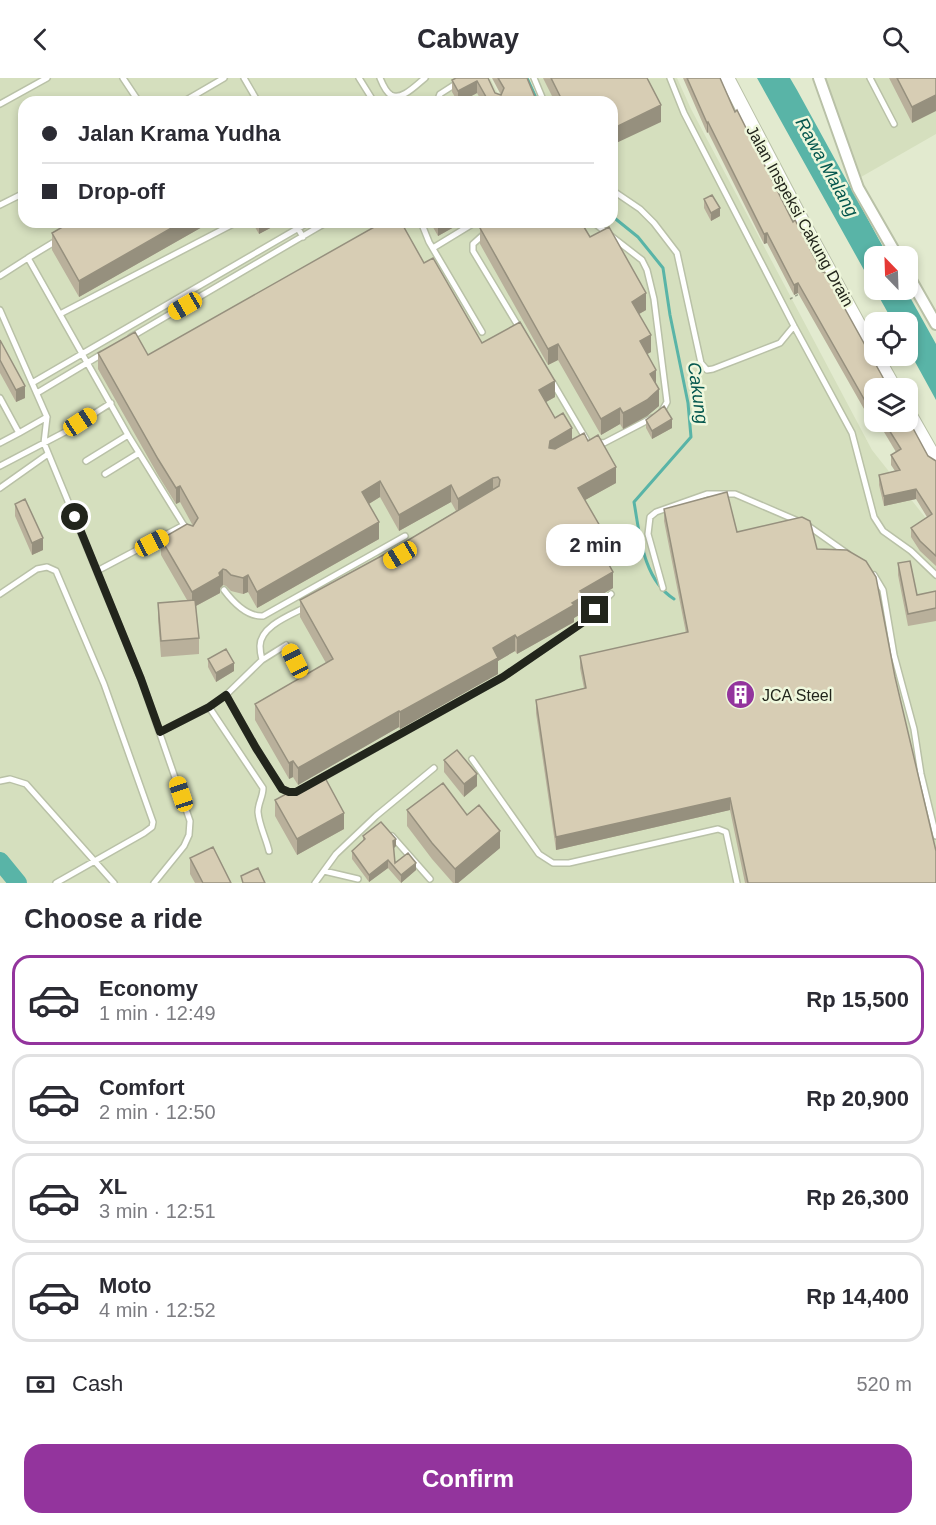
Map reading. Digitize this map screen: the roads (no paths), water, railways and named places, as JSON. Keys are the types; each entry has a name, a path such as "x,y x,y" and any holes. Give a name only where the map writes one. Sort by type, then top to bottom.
{"street":[{"name":"Jalan Inspeksi Cakung Drain","path":"727,78 864,334"},
{"path":"819,78 858,188 891,246"},
{"path":"918,292 936,324"},
{"path":"918,430 936,461"}],"lane":[{"path":"0,104 47,78"},
{"path":"123,78 135,96"},
{"path":"193,96 224,78"},
{"path":"244,78 254,96"},
{"path":"358,78 370,96"},
{"path":"380,78 388,94 393,96 407,93 425,78"},
{"path":"439,96 465,78"},
{"path":"534,78 542,96"},
{"path":"670,78 684,113 852,433 874,517 883,531 911,551 936,575"},
{"path":"870,78 894,124"},
{"path":"618,194 645,214 677,253 701,363 706,370 780,343 794,326"},
{"path":"0,205 18,196"},
{"path":"60,314 225,228"},
{"path":"128,339 317,228"},
{"path":"424,228 482,332"},
{"path":"433,248 466,228"},
{"path":"579,446 588,441 604,443 609,441 657,415 667,402 654,299 647,270 642,260 601,228"},
{"path":"32,383 298,229 303,237"},
{"path":"489,232 473,244 473,251 523,334"},
{"path":"0,276 58,240"},
{"path":"27,258 128,435 191,538"},
{"path":"0,310 47,417 44,443 160,732 189,821 189,835 184,846 154,883"},
{"path":"37,393 107,351"},
{"path":"546,373 588,441"},
{"path":"0,398 19,433"},
{"path":"0,466 111,403"},
{"path":"0,443 47,417"},
{"path":"86,460 128,435"},
{"path":"105,474 139,453"},
{"path":"0,488 48,454"},
{"path":"663,588 648,534 650,517 656,512 707,494 735,494 777,511 810,527 853,558"},
{"path":"97,571 184,525"},
{"path":"224,590 248,613 263,616 405,536"},
{"path":"0,594 36,569 47,567 56,572 104,684 153,822 152,827 144,833 56,883"},
{"path":"870,570 883,590 894,655 914,729 921,774 936,836"},
{"path":"317,781 503,677 582,623 611,594"},
{"path":"262,660 260,645 262,637 272,626 309,605"},
{"path":"160,732 209,707 226,695 262,660 286,645 295,661"},
{"path":"226,695 282,789 296,792 306,786"},
{"path":"209,707 263,788 258,814 269,851"},
{"path":"472,759 539,854 553,863 569,863 718,829 726,832 737,883"},
{"path":"315,883 336,854 375,816 434,768"},
{"path":"0,782 10,779 26,784 114,883"},
{"path":"375,816 382,824"},
{"path":"389,832 430,879"},
{"path":"324,871 358,879"}],"water":[{"name":"Rawa Malang","path":"757,78 790,78 797,90 883,246 864,246 864,270"},
{"path":"881,300 912,300 936,344 936,400 917,366 918,312 887,312"}],"waterway":[{"name":"Cakung","path":"527,78 535,96"},
{"name":"Cakung","path":"618,221 638,237 663,268 688,403 691,437 634,502 641,542 649,568 664,590 674,599"},
{"path":"0,861 18,883"}],"place":[{"name":"JCA Steel","path":"741,695"}]}
